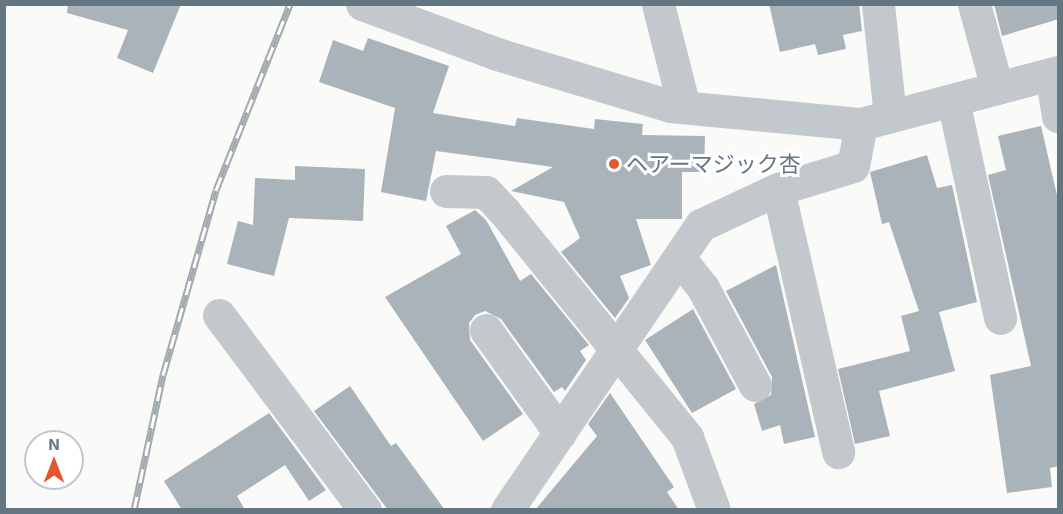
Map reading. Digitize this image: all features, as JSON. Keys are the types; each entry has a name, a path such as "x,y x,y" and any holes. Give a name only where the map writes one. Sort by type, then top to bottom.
{"street":[{"path":"658,4 684,107"},
{"path":"507,510 701,225 778,189 853,166 876,120 878,4"},
{"path":"974,4 997,88"},
{"path":"376,7 497,54 684,107 876,120 1055,73 1059,116"},
{"path":"953,100 1000,318"},
{"path":"778,189 838,452"},
{"path":"446,192 486,192 687,437 714,510"},
{"path":"679,258 703,288 755,385"},
{"path":"219,315 365,510"},
{"path":"486,330 560,433"}],"building":[{"path":"68,4 181,4 153,73 117,58 128,30 67,13"},
{"path":"769,4 859,4 862,31 843,35 846,49 818,55 815,44 780,52"},
{"path":"994,4 1059,4 1059,19 1002,36"},
{"path":"368,38 449,66 433,113 515,126 517,118 594,129 595,119 643,124 642,135 705,136 704,172 682,172 682,219 636,219 651,265 620,276 629,298 615,318 561,252 580,238 564,202 511,191 553,167 436,151 426,201 381,192 395,108 319,82 333,40 363,51"},
{"path":"1041,126 1059,204 1059,466 1050,468 1052,487 1007,493 990,375 1031,366 988,175 1006,170 998,136"},
{"path":"927,155 937,188 952,185 977,302 939,312 955,371 879,391 890,436 855,444 838,369 910,351 901,316 919,311 889,222 882,224 870,172"},
{"path":"295,166 365,169 363,221 289,218 274,276 227,264 238,221 253,225 255,178 295,180"},
{"path":"475,210 486,220 520,281 531,274 589,345 580,351 586,360 565,391 562,387 554,392 501,319 485,311 475,315 469,323 470,340 523,414 483,441 385,297 461,254 446,226"},
{"path":"776,265 815,437 784,444 780,425 762,431 754,404 771,395 772,377 726,291"},
{"path":"693,309 736,389 692,413 645,340"},
{"path":"350,386 391,446 396,443 445,510 388,510 314,411"},
{"path":"610,393 674,487 667,492 679,510 535,510 597,436 588,424"},
{"path":"269,413 326,490 309,501 285,465 237,496 245,510 182,510 164,481"}],"railway":[{"path":"134,510 163,375 216,190 290,4"}],"place":[{"name":"ヘアーマジック杏","path":"614,164"}]}
